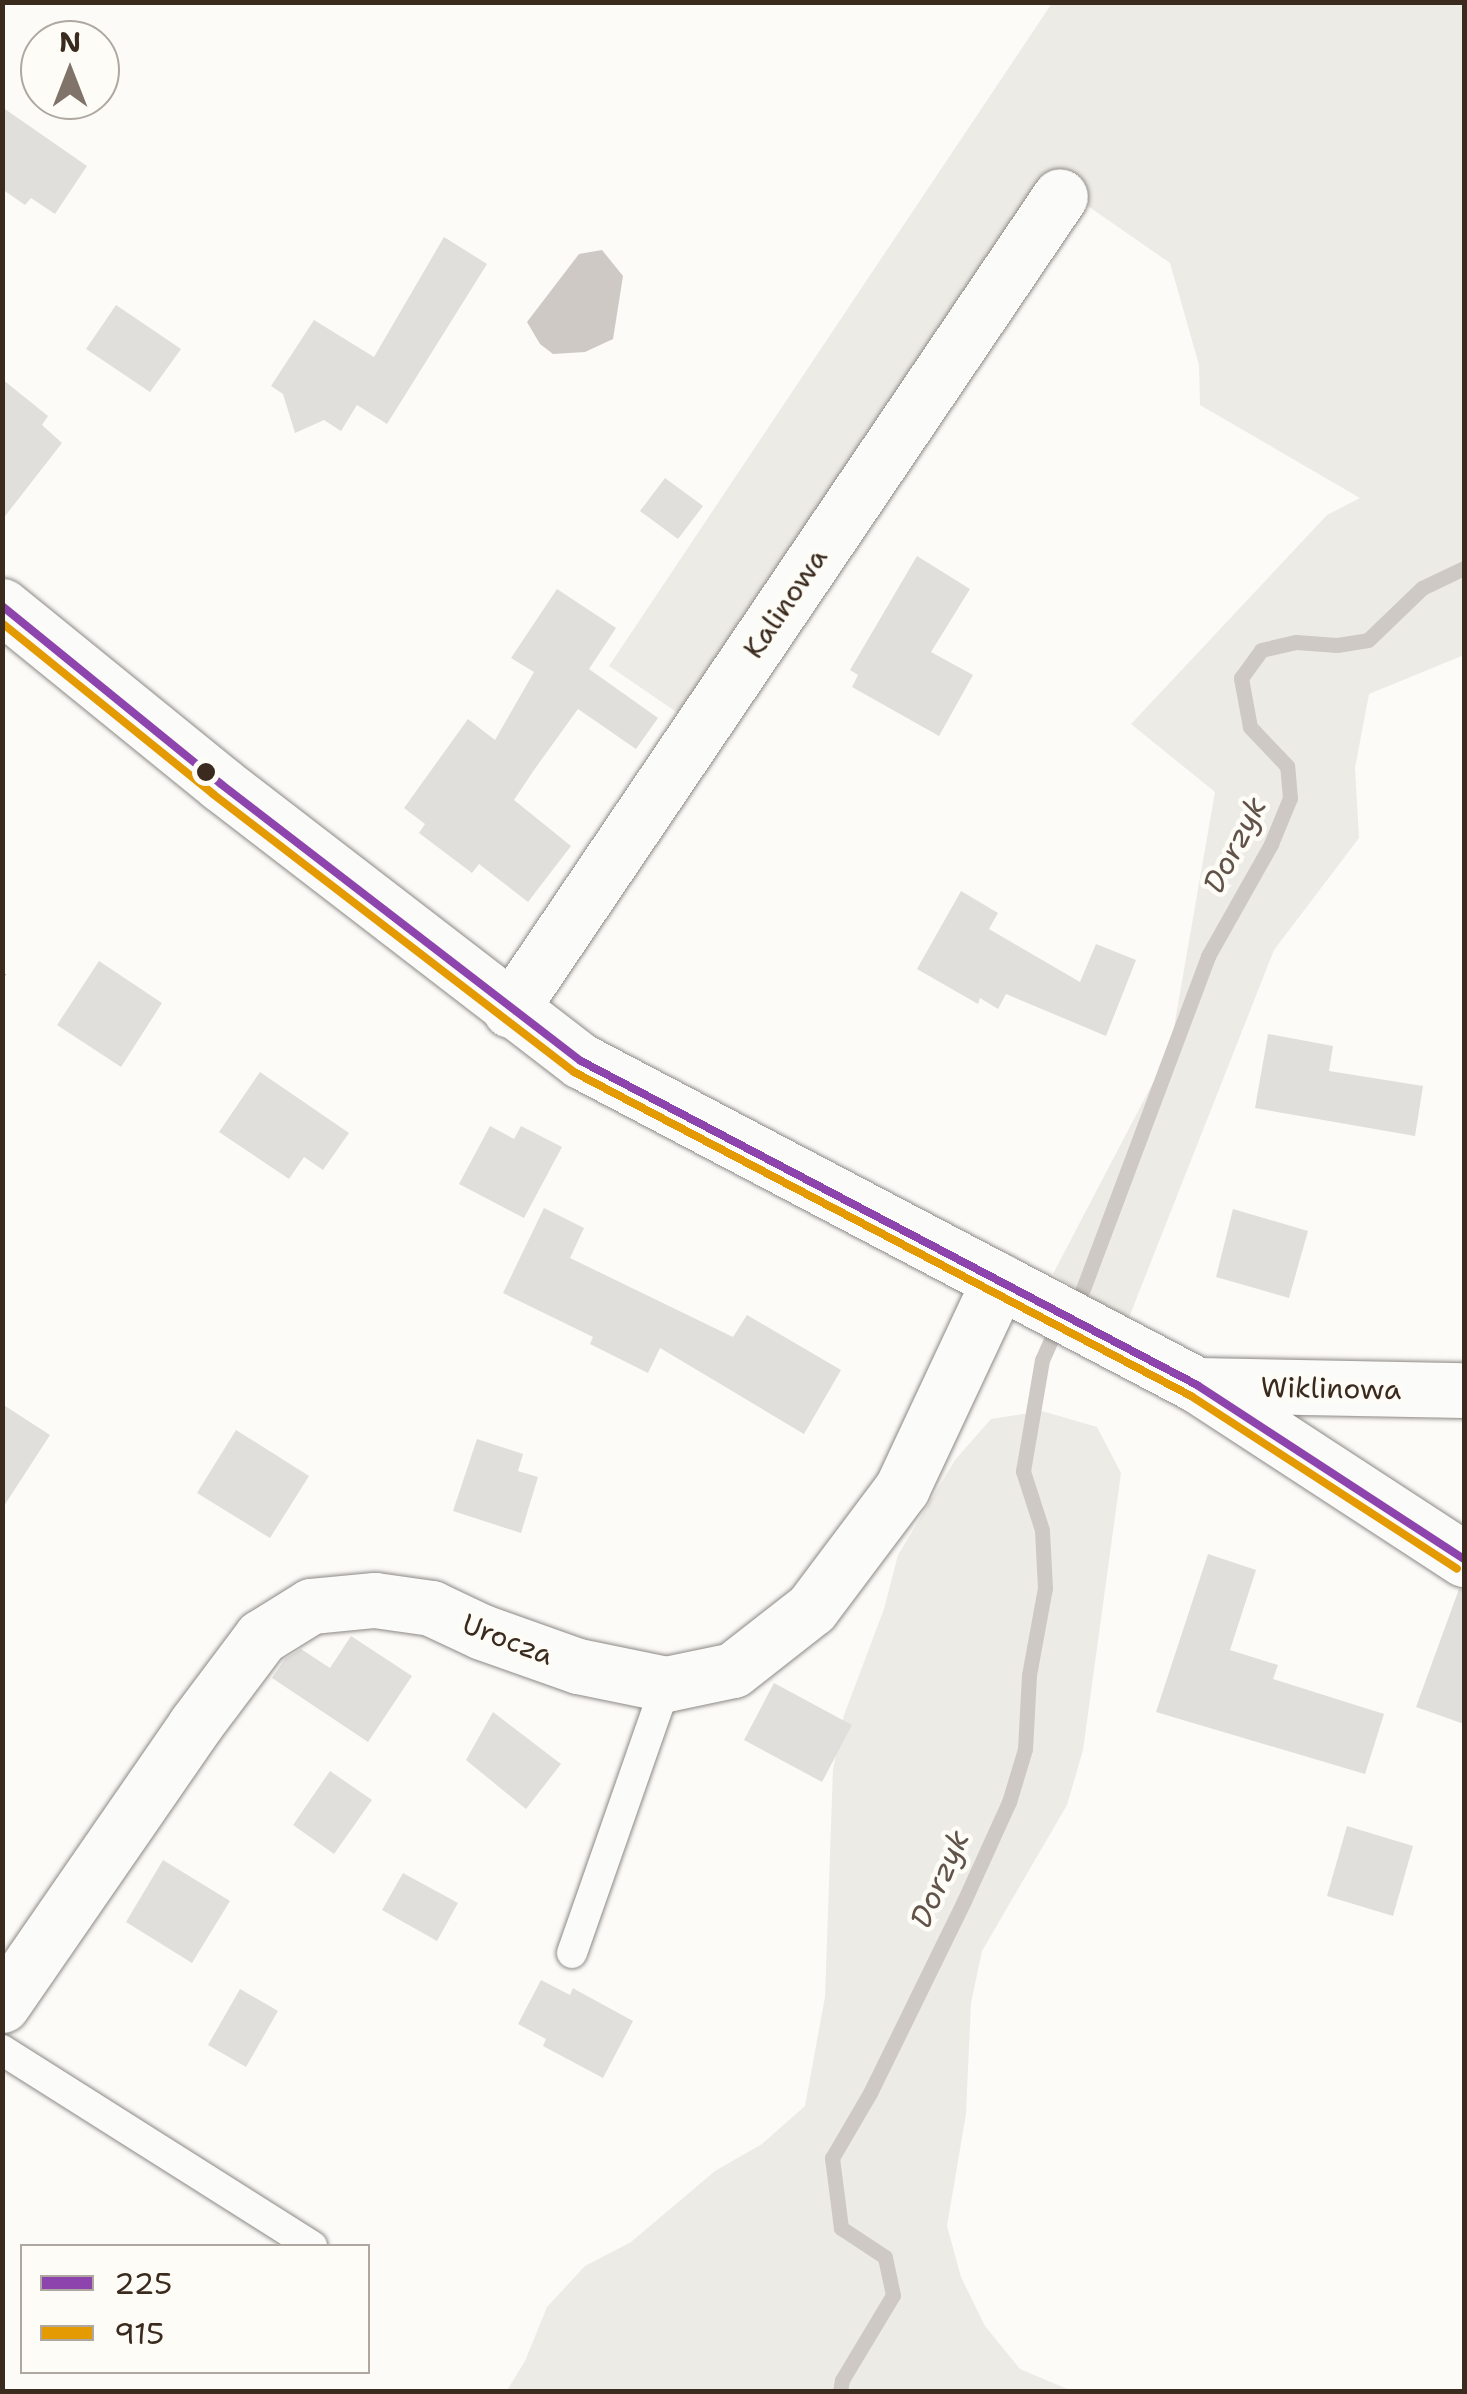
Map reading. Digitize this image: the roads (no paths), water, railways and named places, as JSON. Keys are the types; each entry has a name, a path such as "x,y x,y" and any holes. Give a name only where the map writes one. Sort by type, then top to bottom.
{"street":[{"name":"Kalinowa","path":"510,1010 1060,196"},
{"path":"2,606 510,1010 581,1061 1197,1386 1464,1558"},
{"name":"Urocza","path":"2,2006 260,1638 312,1606 375,1600 432,1608 482,1632 578,1666 666,1684 733,1670 812,1608 902,1488 999,1281"},
{"name":"Wiklinowa","path":"1197,1386 1464,1390"}],"lane":[{"path":"572,1953 666,1684"},
{"path":"2,2050 309,2244"}],"waterway":[{"name":"Dorzyk","path":"1083,1289 1208,956 1271,844 1290,798 1287,766 1250,727 1241,678 1261,650 1296,642 1337,645 1368,640 1422,588 1464,568"},
{"name":"Dorzyk","path":"840,2392 842,2380 893,2295 885,2257 841,2228 832,2158 870,2093 964,1901 1009,1802 1025,1749 1029,1675 1045,1588 1042,1530 1023,1471 1042,1360 1051,1340"}]}
